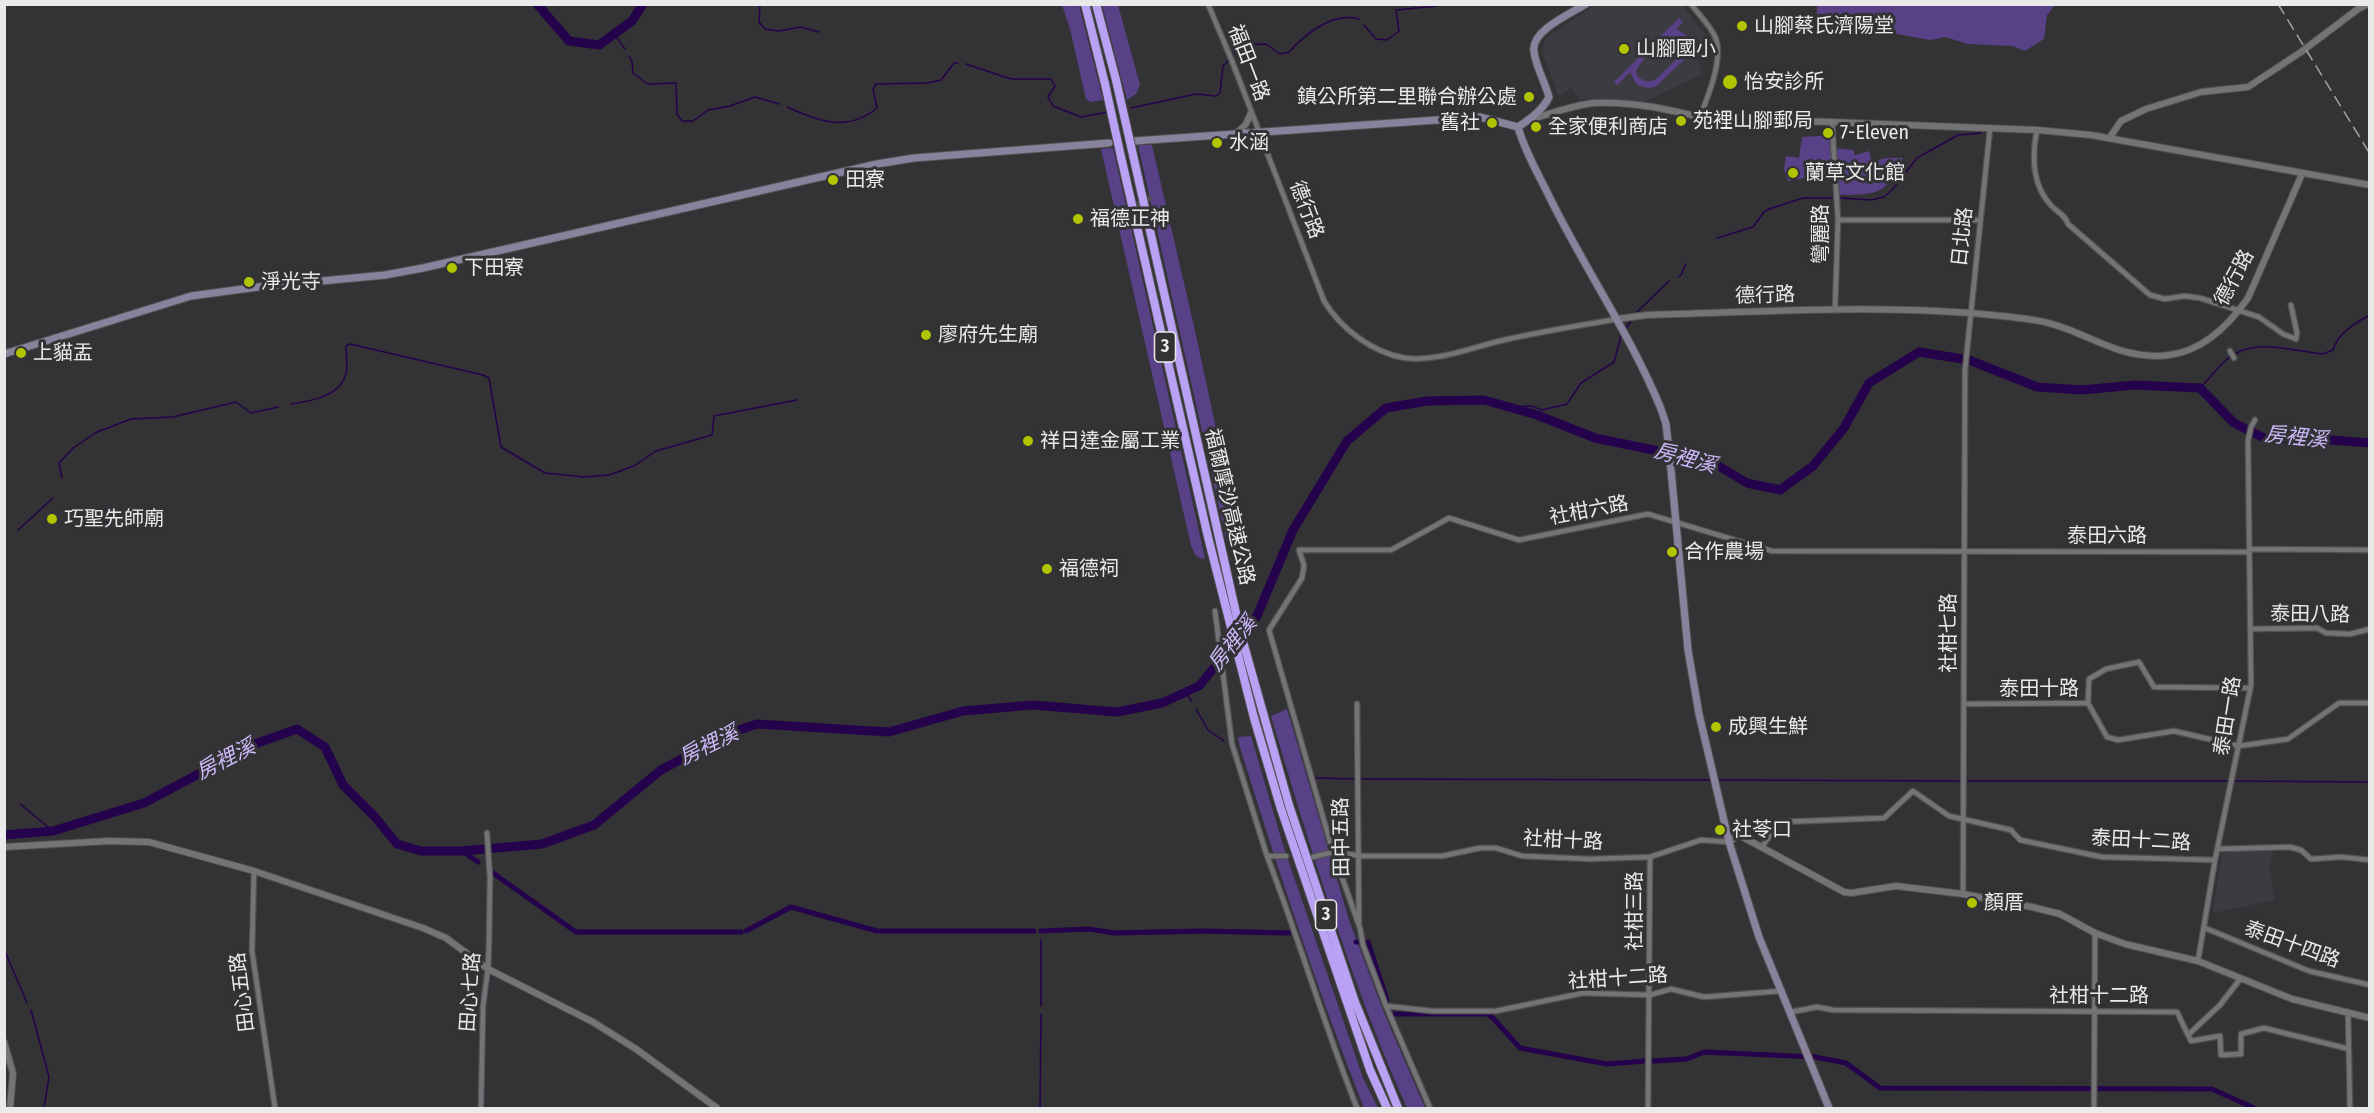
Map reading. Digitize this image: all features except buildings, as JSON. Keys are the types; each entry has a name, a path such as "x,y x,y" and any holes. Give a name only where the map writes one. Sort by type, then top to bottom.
{"highway":[{"name":"福爾摩沙高速公路","path":"1085,4 1208,537 1254,718 1281,809 1370,1070 1387,1108"},
{"name":"福爾摩沙高速公路","path":"1096,4 1116,80 1240,631 1289,805 1356,1002 1398,1108"}],"main road":[{"path":"1518,128 1546,104 1550,97 1534,54 1533,45 1536,39 1542,31 1586,4"},
{"path":"1134,141 1480,117 1518,128"},
{"path":"1518,128 1581,260 1617,319 1655,394 1666,424 1690,661 1699,714 1729,842 1746,900 1829,1108"},
{"path":"4,354 191,296 385,275 423,268 877,164 914,158 1109,143"}],"street":[{"name":"福田一路","path":"1208,4 1259,133"},
{"path":"1691,4 1716,38 1717,49 1712,85 1700,117"},
{"path":"2110,137 2121,121 2146,109 2202,92 2248,87 2368,4"},
{"path":"1530,119 1594,103 1663,108 1700,117 2037,130 2110,137 2370,185"},
{"path":"1236,134 1246,124 1251,113"},
{"name":"彎麗路","path":"1832,122 1838,220 1835,310"},
{"name":"日北路","path":"1965,372 1990,129"},
{"path":"2037,130 2033,149 2037,182 2049,203 2066,218 2068,224 2145,292 2166,299 2192,297 2239,311 2266,321 2283,334 2296,339 2297,333 2291,305"},
{"name":"德行路","path":"1259,133 1324,302 1339,322 1375,348 1405,358 1435,357 1502,340 1647,315 1835,310 1970,314 2051,323 2135,356 2170,355 2209,339 2227,326 2239,311 2248,298 2302,174"},
{"path":"1838,220 1980,220"},
{"path":"2230,351 2234,357"},
{"name":"社柑七路","path":"1963,894 1965,372"},
{"name":"泰田一路","path":"2198,961 2215,861 2250,688 2248,437 2255,420"},
{"name":"社柑六路","path":"1333,852 1269,630 1302,578 1304,565 1299,549 1391,550 1449,518 1519,540 1648,514 1772,551 1964,551"},
{"name":"泰田六路","path":"1964,551 2370,550"},
{"path":"1215,611 1235,760 1299,943 1317,1002 1357,1108"},
{"name":"泰田八路","path":"2250,629 2317,628 2326,633 2350,634 2370,629"},
{"path":"2088,704 2089,679 2106,669 2139,663 2154,687 2250,688"},
{"name":"泰田十路","path":"1964,704 2088,704 2107,737 2118,740 2174,731 2239,746 2288,739 2339,703 2370,703"},
{"name":"田中五路","path":"1357,704 1357,856 1360,928"},
{"path":"1762,847 1779,822 1884,818 1913,791 1949,816 1963,819"},
{"name":"泰田十二路","path":"1963,819 2011,830 2020,840 2102,857 2215,861"},
{"name":"田心七路","path":"481,1108 483,1006 488,969 490,878 487,835"},
{"path":"1729,842 1740,835 1844,892 1896,886 1963,894 2060,914 2095,933 2125,944 2198,961 2292,999 2370,1017"},
{"name":"社柑十路","path":"1333,852 1357,856 1442,856 1480,848 1496,848 1522,856 1590,859 1650,857 1701,840 1729,842"},
{"path":"4,847 148,842 254,871 423,928 446,938 488,969 593,1022 636,1049 717,1108"},
{"name":"泰田十二路","path":"2218,849 2290,847 2301,850 2311,859 2341,857 2370,860"},
{"path":"1313,857 1333,852 1360,928 1363,945 1386,1006 1430,1108"},
{"path":"1267,856 1286,856"},
{"name":"社柑三路","path":"1648,1108 1650,857"},
{"name":"田心五路","path":"254,871 252,951 275,1108"},
{"name":"泰田十四路","path":"2205,928 2309,971 2370,985"},
{"path":"2094,1108 2095,933"},
{"path":"2241,978 2220,1005 2188,1035 2191,1041 2220,1036 2221,1055 2241,1054 2241,1034 2264,1028 2349,1049"},
{"name":"社柑十二路","path":"1386,1006 1432,1011 1496,1011 1583,993 1650,994 1671,989 1704,997 1781,991"},
{"name":"社柑十二路","path":"1791,1012 1817,1007 1833,1010 2177,1012 2188,1035"},
{"path":"2348,1012 2350,1108"},
{"path":"4,1042 13,1073 10,1108"}],"shaded area":[{"path":"1817,4 2055,5 2047,15 2044,39 2025,51 2012,46 1968,44 1945,37 1931,40 1885,32 1852,16 1817,14"},
{"path":"1062,5 1079,5 1103,100 1091,102 1086,99 1070,29"},
{"path":"1102,5 1118,5 1140,85 1136,94 1127,100"},
{"name":"山腳國小","path":"1595,5 1682,5 1712,43 1697,56 1702,74 1646,101 1580,99 1571,88 1559,97 1543,54 1544,42 1550,35"},
{"path":"1679,18 1683,22 1676,29 1684,33 1688,39 1689,55 1655,87 1637,85 1630,72 1617,85 1614,82","holes":["1677,36 1683,40 1684,52 1655,80 1647,82 1639,78 1636,73 1638,68 1653,50 1672,37"]},
{"path":"1833,135 1833,148 1853,150 1855,155 1869,151 1872,162 1886,158 1903,158 1890,181 1876,192 1868,194 1833,195 1833,173 1788,181 1784,169 1786,156 1799,158 1802,137"},
{"path":"1138,145 1152,145 1196,335 1236,523 1235,534 1227,543"},
{"path":"1113,148 1205,558 1202,559 1196,556 1191,546 1101,149"},
{"path":"108,507 115,509 119,521 103,523 94,514"},
{"path":"1287,709 1349,920 1384,1013 1425,1108 1407,1108 1368,1012 1333,914 1271,716"},
{"path":"1251,736 1283,845 1363,1078 1378,1108 1364,1108 1298,927 1239,744 1238,737"},
{"path":"2274,848 2269,868 2275,900 2213,913 2222,853"}],"waterway":[{"path":"537,4 569,41 599,45 632,21 643,4"},
{"path":"757,4 760,7 759,22 765,29 779,31 800,27 819,32"},
{"path":"1364,25 1376,39 1387,40 1399,31 1396,10 1437,6"},
{"path":"1234,54 1241,45 1266,44 1280,54 1289,52 1312,31 1330,21 1359,19"},
{"path":"614,34 625,49"},
{"path":"629,56 633,73 648,84 676,83 677,114 682,121 693,121 708,110 730,106 755,97 779,104"},
{"path":"1131,108 1196,94 1216,96 1220,93 1223,66 1228,61"},
{"path":"787,107 821,120 832,122 855,120 877,108 873,89 876,84 927,83 941,80 954,63 958,63"},
{"path":"966,64 1011,79 1051,79 1055,86 1048,97 1053,106 1081,117 1108,112"},
{"path":"1841,198 1871,200 1884,197 1917,158 1958,135 1981,133"},
{"path":"1717,238 1753,227 1769,209 1803,198 1832,198"},
{"path":"1678,277 1686,264"},
{"path":"1637,312 1669,281"},
{"path":"2200,388 2226,360 2237,353 2248,349 2272,347 2323,354 2333,350 2339,338 2348,329 2370,315"},
{"path":"1626,328 1631,321"},
{"path":"1507,407 1531,406 1542,410 1567,404 1581,383 1614,362 1621,336"},
{"path":"291,404 323,396 337,388 346,374 346,346 350,344 483,375 489,378 501,447 545,473 585,477 609,475 634,466 656,451 712,435 714,416 797,400"},
{"name":"房裡溪","path":"4,835 53,831 144,803 255,744 297,729 325,747 343,785 375,817 397,844 421,851 462,851 542,844 594,825 661,770 730,733 757,724 889,732 963,711 1033,705 1117,712 1162,703 1199,686 1257,616 1293,530 1347,441 1386,408 1427,401 1484,400 1537,415 1595,438 1712,462 1747,483 1780,490 1813,466 1844,428 1869,383 1919,352 1969,360 2037,387 2082,390 2135,385 2200,388 2234,423 2264,438 2370,443"},
{"path":"62,478 59,463 73,448 97,432 131,419 173,417 236,402 251,413 278,407"},
{"path":"18,530 53,498"},
{"path":"1186,692 1192,702"},
{"path":"1196,709 1208,730 1224,741"},
{"path":"1315,778 1355,779"},
{"path":"1360,779 1710,780"},
{"path":"1719,780 1959,781"},
{"path":"1968,781 2228,781"},
{"path":"2236,781 2370,782"},
{"path":"20,804 53,831"},
{"path":"462,851 478,862"},
{"path":"493,873 576,932 741,932"},
{"path":"746,931 791,907 877,931 1034,931"},
{"path":"1041,931 1089,929 1115,933 1203,931 1289,933"},
{"path":"1041,940 1041,1006"},
{"path":"1356,942 1368,942 1387,1000"},
{"path":"4,949 27,1003"},
{"path":"486,1003 490,976"},
{"path":"31,1010 49,1077 44,1108"},
{"path":"1040,1108 1041,1014"},
{"path":"1392,1014 1487,1014 1520,1048 1607,1064 1645,1061"},
{"path":"484,1048 484,1108"},
{"path":"1653,1061 1687,1059 1704,1052 1815,1057 1846,1063 1880,1088 2212,1089 2254,1108"}],"tunnel":[{"path":"1124,210 1153,197"}],"railway":[{"path":"2278,4 2370,154"}],"place":[{"name":"山腳蔡氏濟陽堂","path":"1742,26"},
{"name":"山腳國小","path":"1624,49"},
{"name":"怡安診所","path":"1730,82"},
{"name":"鎮公所第二里聯合辦公處","path":"1529,97"},
{"name":"苑裡山腳郵局","path":"1681,121"},
{"name":"舊社","path":"1492,123"},
{"name":"全家便利商店","path":"1536,127"},
{"name":"7-Eleven","path":"1828,133"},
{"name":"水涵","path":"1217,143"},
{"name":"蘭草文化館","path":"1793,173"},
{"name":"田寮","path":"833,180"},
{"name":"福德正神","path":"1078,219"},
{"name":"下田寮","path":"452,268"},
{"name":"淨光寺","path":"249,282"},
{"name":"廖府先生廟","path":"926,335"},
{"name":"上貓盂","path":"21,353"},
{"name":"祥日達金屬工業","path":"1028,441"},
{"name":"巧聖先師廟","path":"52,519"},
{"name":"合作農場","path":"1672,552"},
{"name":"福德祠","path":"1047,569"},
{"name":"成興生鮮","path":"1716,727"},
{"name":"社苓口","path":"1720,830"},
{"name":"顏厝","path":"1972,903"}]}
